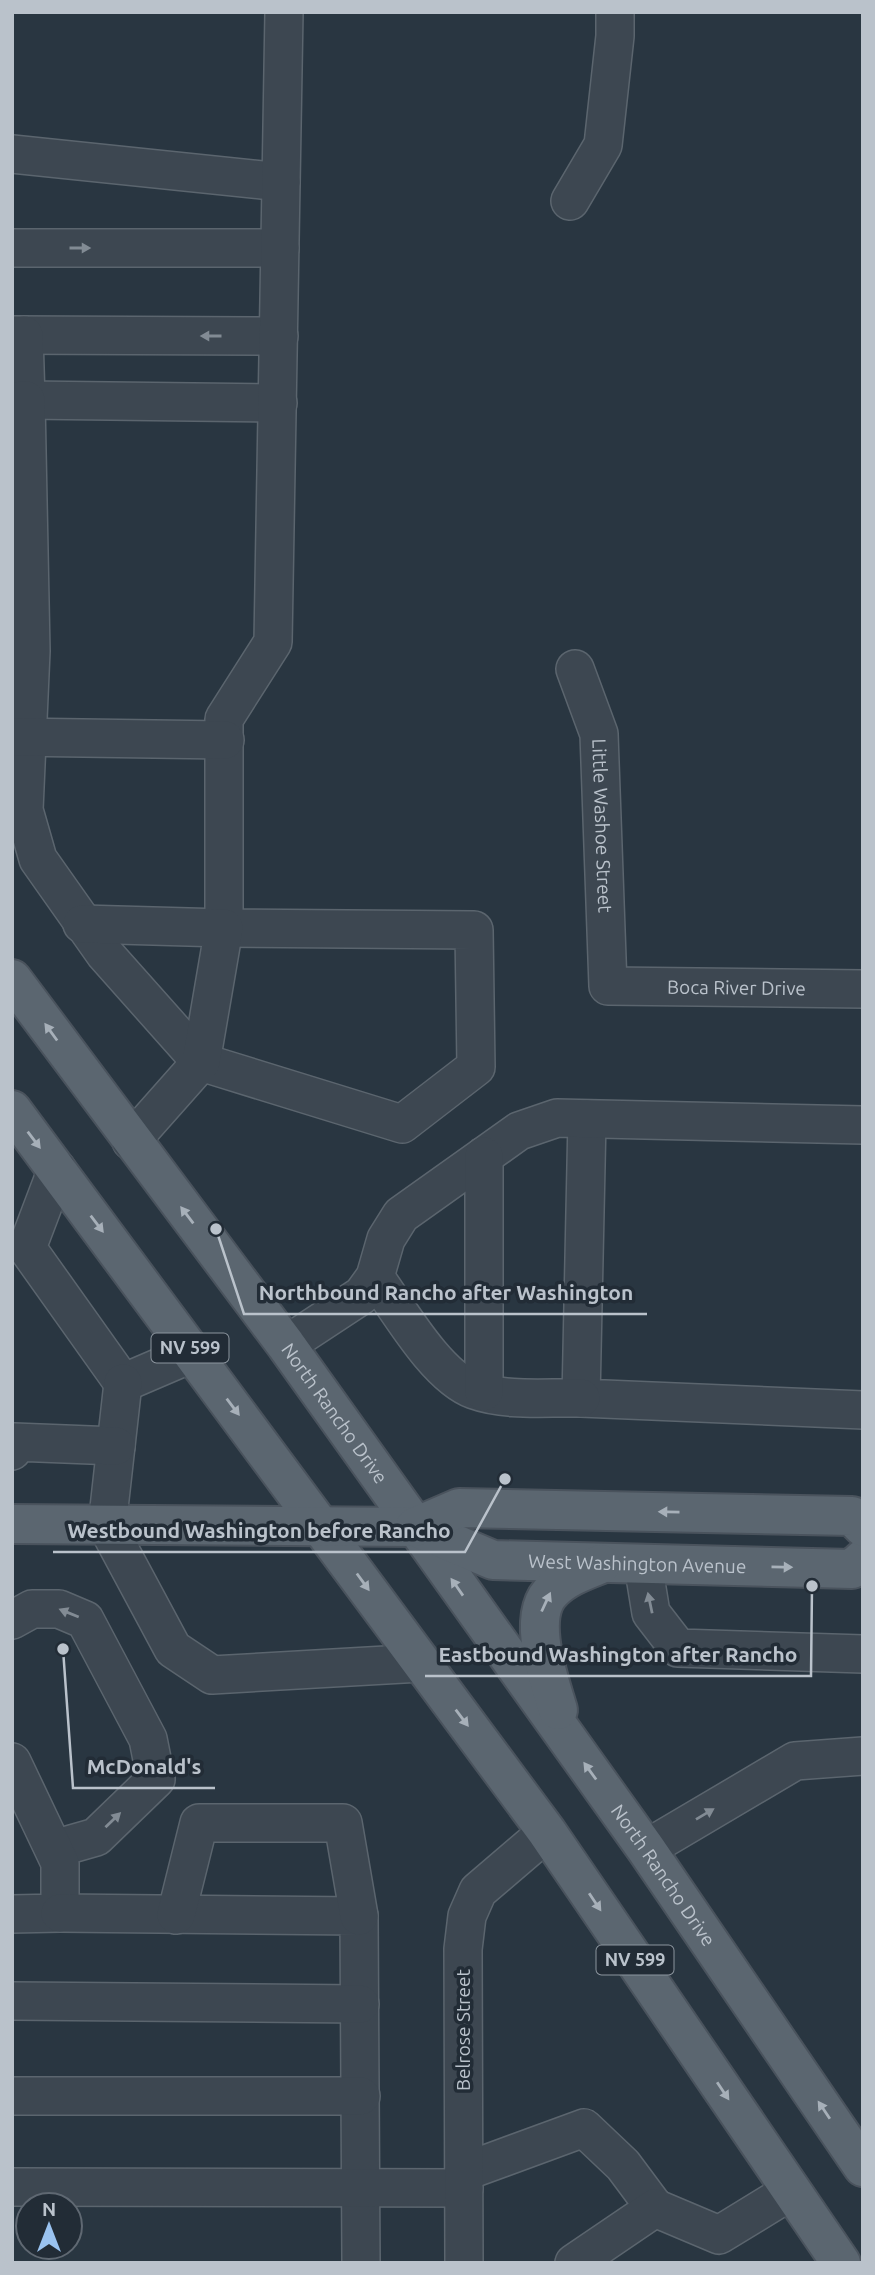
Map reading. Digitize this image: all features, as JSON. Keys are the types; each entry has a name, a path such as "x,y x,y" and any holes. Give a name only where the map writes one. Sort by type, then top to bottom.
{"main road":[{"name":"North Rancho Drive","path":"12,979 286,1345 646,1849 863,2166"},
{"name":"NV 599","path":"12,1110 547,1832 841,2263"},
{"name":"West Washington Avenue","path":"415,1527 459,1508 852,1516 863,1527"},
{"name":"West Washington Avenue","path":"12,1524 415,1527 493,1560 852,1569 863,1559"},
{"path":"567,1739 545,1666 541,1609 550,1591 568,1578 603,1563"}],"street":[{"path":"131,1141 201,1062 224,928 224,719 273,642 284,12"},
{"path":"570,201 603,145 615,36 615,12"},
{"path":"12,155 281,182"},
{"path":"12,247 280,248"},
{"path":"82,924 474,930 476,1067 402,1124 201,1062 105,954 82,924 38,859 24,810 20,736 22,651 18,335 279,336"},
{"path":"19,400 278,403"},
{"name":"Little Washoe Street","path":"575,669 599,734 608,986"},
{"path":"20,736 225,740"},
{"name":"Boca River Drive","path":"608,986 863,989"},
{"path":"286,1345 362,1295 375,1278 386,1239 401,1215 519,1131 557,1118 863,1125"},
{"path":"582,1398 587,1119"},
{"path":"484,1156 484,1392"},
{"path":"57,1169 27,1248 123,1383 107,1525 173,1649 212,1675 421,1663"},
{"path":"375,1278 443,1370 472,1390 502,1396 863,1410"},
{"path":"123,1383 193,1353"},
{"path":"12,1451 14,1442 116,1446"},
{"path":"643,1564 651,1613 678,1648 863,1654"},
{"path":"12,1620 32,1609 60,1609 85,1620 148,1739 156,1779 96,1837 36,1834"},
{"path":"646,1849 794,1761 863,1756"},
{"path":"12,1762 36,1834 60,1863 60,1913"},
{"path":"176,1915 199,1823 343,1823 359,1916 361,2263"},
{"name":"Belrose Street","path":"464,2263 463,1949 467,1916 478,1891 547,1832"},
{"path":"12,1914 359,1916"},
{"path":"12,2001 360,2004"},
{"path":"12,2096 361,2095"},
{"path":"12,2187 362,2188 464,2180 584,2128 623,2165 655,2208 722,2249 791,2190"},
{"path":"574,2263 655,2208"}],"place":[{"name":"Northbound Rancho after Washington","path":"216,1229"},
{"name":"Westbound Washington before Rancho","path":"505,1479"},
{"name":"Eastbound Washington after Rancho","path":"812,1586"},
{"name":"McDonald's","path":"63,1649"}]}
